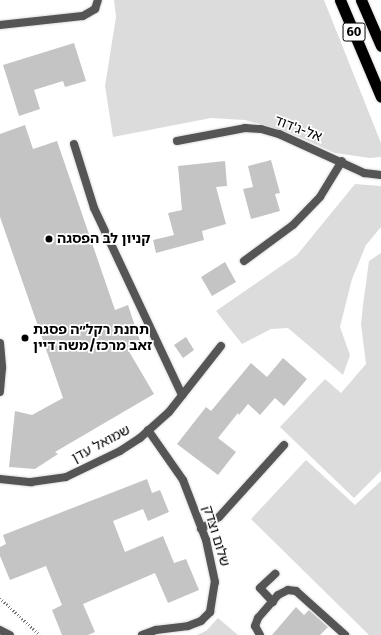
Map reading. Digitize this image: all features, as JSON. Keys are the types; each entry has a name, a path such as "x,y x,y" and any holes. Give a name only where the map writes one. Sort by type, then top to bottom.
{"highway":[{"name":"60","path":"340,0 381,97"},
{"name":"60","path":"361,0 381,46"}],"street":[{"path":"0,25 83,16 95,9 98,0"},
{"name":"אל-ג'דוד","path":"177,141 245,128 261,129 279,134 342,161 364,174 381,175"},
{"path":"74,144 94,208 182,395"},
{"path":"244,261 294,226 320,196 342,161"},
{"path":"0,343 2,368 0,392"},
{"name":"שמואל עדן","path":"0,480 31,482 66,477 120,451 148,430 182,395 221,346"},
{"name":"שלום וצדק","path":"142,635 156,630 188,626 200,621 210,612 215,582 201,529 183,480 148,430"},
{"path":"201,529 219,517 284,445"},
{"path":"272,602 260,588 275,574"},
{"path":"260,635 255,626 258,618 272,602 288,590 296,591 345,635"},
{"path":"0,630 10,635"}],"path":[{"path":"0,598 40,635"}],"shaded area":[{"path":"114,0 324,0 381,143 381,157 370,158 335,153 290,133 245,120 211,118 113,137 105,86 116,17"},
{"path":"355,184 381,186 381,227 366,245 352,279 340,327 350,355 343,375 288,328 271,329 242,344 216,311 297,255"},
{"path":"381,253 381,471 354,498 280,427 325,379 341,393 366,364 361,324 363,305 369,261"},
{"path":"306,460 355,505 381,481 381,635 369,635 251,519"},
{"path":"218,618 238,635 197,635 206,631"}],"building":[{"path":"74,43 86,81 65,87 63,81 34,90 40,109 19,116 3,65"},
{"name":"קניון לב הפסגה","path":"25,125 33,149 57,141 115,310 128,305 140,341 127,348 154,394 55,452 58,454 35,469 9,467 15,411 32,415 63,398 0,217 0,134"},
{"path":"271,160 280,193 275,194 280,211 251,219 243,189 253,187 248,166"},
{"path":"225,161 227,186 216,187 226,224 202,231 204,240 156,253 153,240 174,235 168,213 182,210 178,166"},
{"path":"225,262 236,282 212,296 201,277"},
{"path":"186,337 194,350 183,358 174,345"},
{"path":"283,358 307,379 284,406 275,398 260,415 248,404 239,415 238,413 218,438 236,452 218,475 177,444 206,407 211,411 251,363 267,377"},
{"path":"147,479 152,493 160,490 169,512 148,521 143,509 113,521 125,552 163,536 174,563 186,559 199,590 168,603 155,573 83,604 95,632 88,635 62,635 52,610 62,605 46,566 10,580 0,556 0,547 6,544 3,535"},
{"path":"296,607 304,615 309,610 328,627 320,635 272,635"}],"place":[{"name":"קניון לב הפסגה","path":"49,239"},
{"name":"תחנת רקל״ה פסגת זאב מרכז/משה דיין","path":"25,338"}]}
